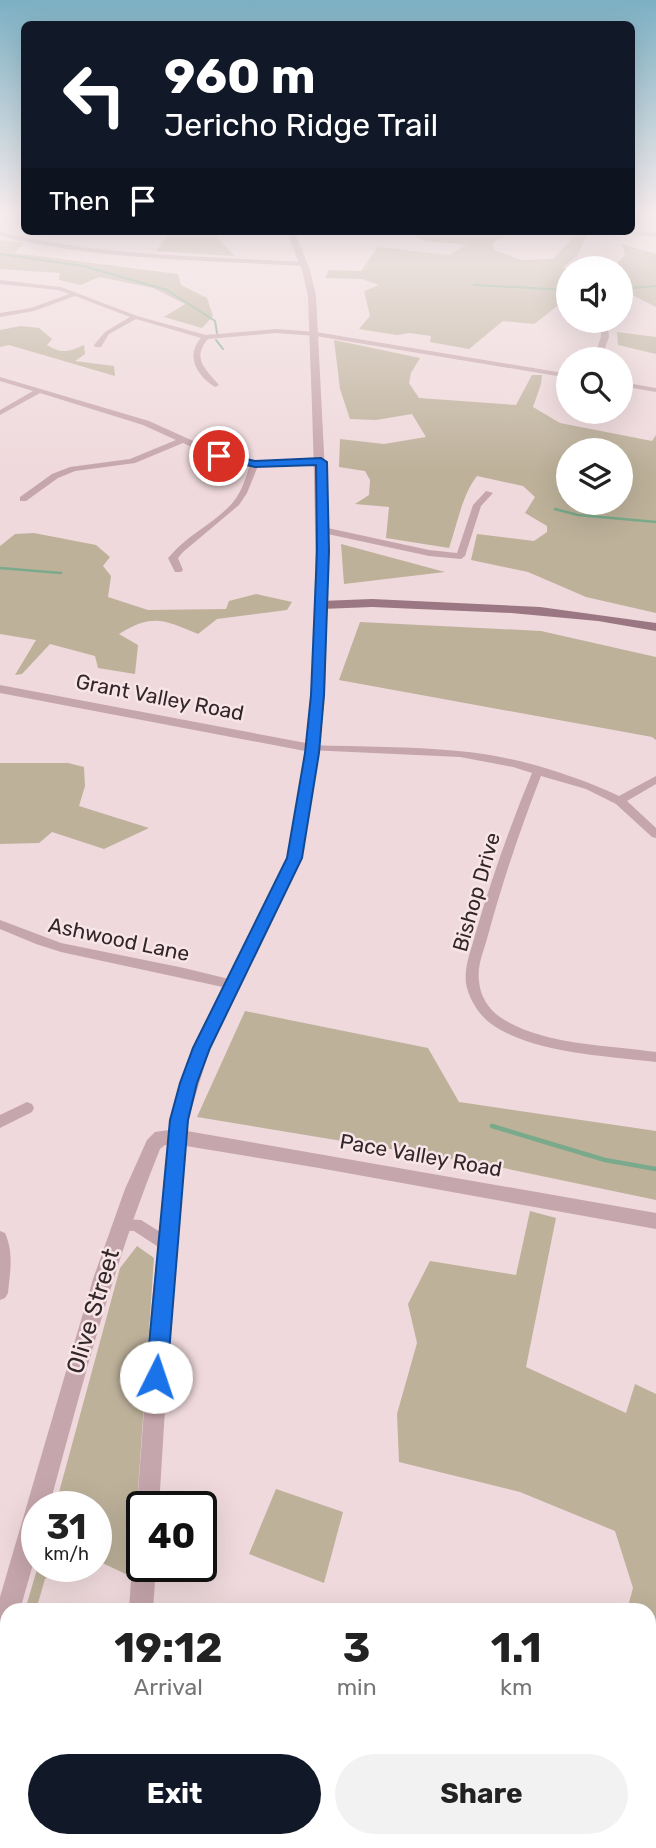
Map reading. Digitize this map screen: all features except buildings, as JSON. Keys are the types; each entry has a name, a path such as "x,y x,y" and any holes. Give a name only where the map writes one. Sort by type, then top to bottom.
{"main road":[{"path":"321,605 342,608 422,605 578,613 656,627"}],"street":[{"path":"0,315 32,310 61,299"},
{"path":"89,299 135,317 205,337 276,331 316,334 556,374"},
{"path":"149,1491 176,1137 188,1083 201,1048 294,858 312,748 318,695 323,530 312,299"},
{"path":"98,345 107,333 135,317"},
{"path":"205,337 196,346 194,354 201,369 215,385"},
{"path":"0,379 146,423 219,456 255,464 321,462"},
{"path":"633,386 656,390"},
{"path":"0,413 39,391"},
{"path":"23,499 55,475 73,469 132,461 182,440"},
{"path":"178,570 173,558 185,542 231,509 242,496 255,464"},
{"path":"323,530 429,553 461,556 477,505 489,492"},
{"name":"Grant Valley Road","path":"0,689 312,748"},
{"path":"312,748 486,757 590,787 620,801 656,834"},
{"name":"Bishop Drive","path":"537,773 490,903 472,976 476,996 495,1021 539,1040 656,1058"},
{"path":"620,801 656,779"},
{"name":"Ashwood Lane","path":"0,924 25,937 67,950 232,984"},
{"path":"0,1122 27,1108"},
{"name":"Olive Street","path":"42,1491 77,1358 120,1225 153,1145 161,1137 176,1137"},
{"name":"Pace Valley Road","path":"176,1137 332,1162 656,1222"},
{"path":"120,1225 136,1225 168,1245"},
{"path":"0,1238 4,1258 0,1293"},
{"name":"Olive Street","path":"7,1601 21,1558"},
{"path":"141,1603 143,1582"}],"shaded area":[{"path":"175,299 207,299 213,316 202,328 164,317 185,304"},
{"path":"366,299 556,299 556,307 534,324 503,321 469,349 430,342 431,336 409,333 397,335 359,329 370,316"},
{"path":"640,299 656,299 656,307"},
{"path":"21,326 39,328 52,339 47,345 57,350 69,350 84,345 85,354 75,361 114,366 115,376 9,345 0,347 0,330"},
{"path":"617,333 656,337 656,354 633,347 618,345"},
{"path":"334,340 420,358 411,373 409,383 419,398 516,405 532,375 542,375 533,407 556,421 556,424 652,441 656,435 656,613 586,597 528,572 471,560 477,534 534,541 547,532 547,526 525,513 535,497 523,486 477,476 464,501 449,548 386,538 389,507 355,504 369,495 370,480 365,471 339,467 340,439 384,444 426,437 412,414 376,420 350,419 340,389"},
{"path":"34,533 96,545 110,557 103,566 111,576 108,597 148,610 226,609 229,601 256,594 292,602 287,610 217,619 198,634 158,621 131,627 119,634 138,645 135,674 98,668 95,656 50,644 22,674 15,675 36,640 0,634 0,546 15,534"},
{"path":"341,544 445,572 344,584"},
{"path":"360,622 541,631 656,657 656,740 652,737 339,680"},
{"path":"0,763 68,763 84,767 85,786 79,806 149,828 104,849 52,832 39,843 0,844"},
{"path":"245,1011 428,1048 459,1102 656,1131 656,1200 494,1166 197,1117"},
{"path":"530,1211 556,1218 526,1367 626,1413 635,1384 656,1394 656,1603 629,1603 633,1588 615,1531 520,1492 399,1462 397,1414 417,1343 408,1304 430,1261 516,1275"},
{"path":"137,1246 154,1258 138,1491 126,1491 126,1574 112,1568 112,1491 59,1491 120,1268"},
{"path":"276,1489 343,1512 324,1583 249,1554"},
{"path":"33,1582 44,1582 38,1603 27,1603"}],"waterway":[{"path":"181,299 215,321 217,333"},
{"path":"216,340 223,349"},
{"path":"555,509 578,515 656,522"},
{"path":"0,568 61,573"},
{"path":"492,1126 605,1160 656,1169"}],"route":[{"path":"156,1377 179,1120 188,1083 201,1048 289,873 294,858 312,753 318,695 323,551 321,462 255,464 219,456"}]}
